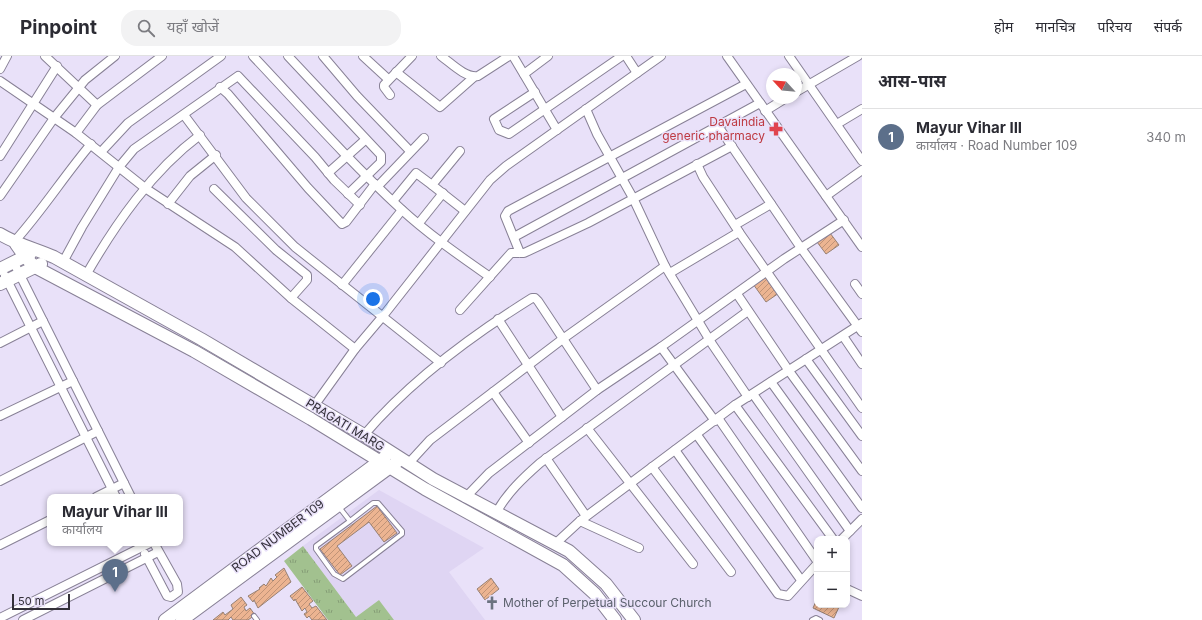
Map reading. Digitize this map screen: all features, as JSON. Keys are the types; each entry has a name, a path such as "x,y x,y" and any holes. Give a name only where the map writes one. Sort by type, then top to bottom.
{"main road":[{"path":"0,234 15,243"},
{"name":"PRAGATI MARG","path":"15,243 39,250 59,260 201,339 364,435 465,498 569,552 606,584 634,620"},
{"name":"PRAGATI MARG","path":"15,243 25,257 35,266 194,351 385,463 426,489 563,565 595,594 615,620"},
{"path":"0,269 39,250"},
{"path":"3,282 35,266 59,260"},
{"name":"ROAD NUMBER 109","path":"165,620 385,463 400,458"},
{"name":"ROAD NUMBER 109","path":"182,620 338,506 385,463"}],"street":[{"path":"0,69 7,56"},
{"path":"0,196 54,118 85,80 115,56"},
{"path":"76,133 97,105 162,56"},
{"path":"101,152 128,123 221,56"},
{"path":"253,56 346,156 402,210 441,242 490,277"},
{"path":"288,56 382,158 348,194"},
{"path":"323,56 357,96 410,151"},
{"path":"363,56 388,79"},
{"path":"390,95 384,87 388,79 412,56"},
{"path":"441,56 466,74 474,77"},
{"path":"396,72 438,107 442,106 474,77 478,76 509,56"},
{"path":"513,56 557,130"},
{"path":"524,74 548,56"},
{"path":"535,92 494,119 496,126 502,132 508,134 622,56"},
{"path":"626,56 637,74"},
{"path":"314,406 355,349 383,316 490,180 500,170 661,56"},
{"path":"727,56 862,247"},
{"path":"789,56 862,161"},
{"path":"50,57 57,66 97,105"},
{"path":"802,88 852,57"},
{"path":"0,156 57,66"},
{"path":"59,260 82,227 119,167 138,144 184,114 235,77 241,77 328,174 360,205"},
{"path":"0,81 91,144 145,188 235,247 291,298 355,349"},
{"path":"520,253 505,216 508,211 746,84"},
{"path":"220,87 228,94 308,188 341,223 346,222 376,185 424,138"},
{"path":"514,237 760,103"},
{"path":"765,111 776,104"},
{"path":"586,109 609,156 633,198 667,269 697,320 850,531"},
{"path":"837,124 862,109"},
{"path":"184,114 216,155 246,198 295,247 441,363"},
{"path":"555,544 583,519 735,405 806,359 860,327 801,248 718,126"},
{"path":"86,275 102,246 145,188 165,165 200,135"},
{"path":"328,174 365,140"},
{"path":"15,243 38,216 60,181 91,144"},
{"path":"460,310 513,252 524,253 732,146"},
{"path":"432,185 460,151"},
{"path":"168,204 190,176 216,155"},
{"path":"697,164 703,177 766,272 862,408"},
{"path":"826,196 862,170"},
{"path":"393,201 416,173 465,211"},
{"path":"214,189 276,250 307,275 307,280 291,298"},
{"path":"419,223 443,193"},
{"path":"400,458 430,440 564,338 667,269 737,229 771,204"},
{"path":"342,285 402,210"},
{"path":"465,498 489,472 597,390 661,347 766,272 844,220"},
{"path":"14,263 130,494"},
{"path":"0,269 3,282 30,327 114,494"},
{"path":"855,284 862,294"},
{"path":"736,294 789,371 862,471"},
{"path":"364,435 383,413 441,363 498,319 532,298 535,298 564,338 597,390"},
{"path":"496,513 502,503 522,479 546,458 673,364 748,311"},
{"path":"498,319 562,417"},
{"path":"0,343 43,321"},
{"path":"843,336 862,364"},
{"path":"661,347 716,419 814,558"},
{"path":"806,359 862,436"},
{"path":"0,416 73,381"},
{"path":"771,382 862,508"},
{"path":"493,392 529,443"},
{"path":"735,405 831,536"},
{"path":"587,428 693,564"},
{"path":"0,481 98,431"},
{"path":"697,435 801,580"},
{"path":"675,450 778,594 788,596 814,565"},
{"path":"546,458 583,519 639,548"},
{"path":"652,467 732,572"},
{"path":"102,494 124,483"},
{"path":"845,536 862,519"},
{"path":"0,545 47,522"},
{"path":"0,618 138,546"},
{"path":"141,546 167,596 171,597 178,592 177,584 155,546"},
{"path":"23,620 158,552"},
{"path":"808,572 814,575"},
{"path":"850,590 862,596"}],"lane":[{"path":"374,503 378,503 402,531 402,534 343,579 334,574 316,549 316,546 350,521 374,503"},
{"path":"338,506 350,521"},
{"path":"812,620 816,618 820,620"}],"shaded area":[{"path":"379,490 484,548 449,572 485,620 394,620 379,600 356,617 303,546"}],"green space":[{"path":"303,546 356,617 379,600 394,620 328,620 284,561"}],"building":[{"path":"830,233 839,245 826,254 817,242"},
{"path":"767,275 779,293 766,302 753,284"},
{"path":"377,506 397,533 384,542 369,522 337,546 352,566 340,575 320,549"},
{"path":"284,568 291,582 258,608 254,600 253,602 248,596 260,589 259,588 264,584 266,586 271,578 273,581 277,577 275,575"},
{"path":"491,578 499,589 485,600 477,589"},
{"path":"302,587 313,601 309,604 312,608 316,606 327,620 312,620 309,616 307,618 304,614 307,612 305,608 302,611 295,599 294,601 290,596"},
{"path":"241,597 247,605 244,607 246,611 250,608 255,615 248,620 233,620 231,617 228,620 213,620 223,612 225,615 233,609 231,605"},
{"path":"814,606 814,608 839,608 834,618 813,608"}],"place":[{"name":"Davaindia generic pharmacy","path":"776,129"},
{"name":"Mayur Vihar III","path":"115,592"},
{"name":"Mother of Perpetual Succour Church","path":"492,603"}]}
